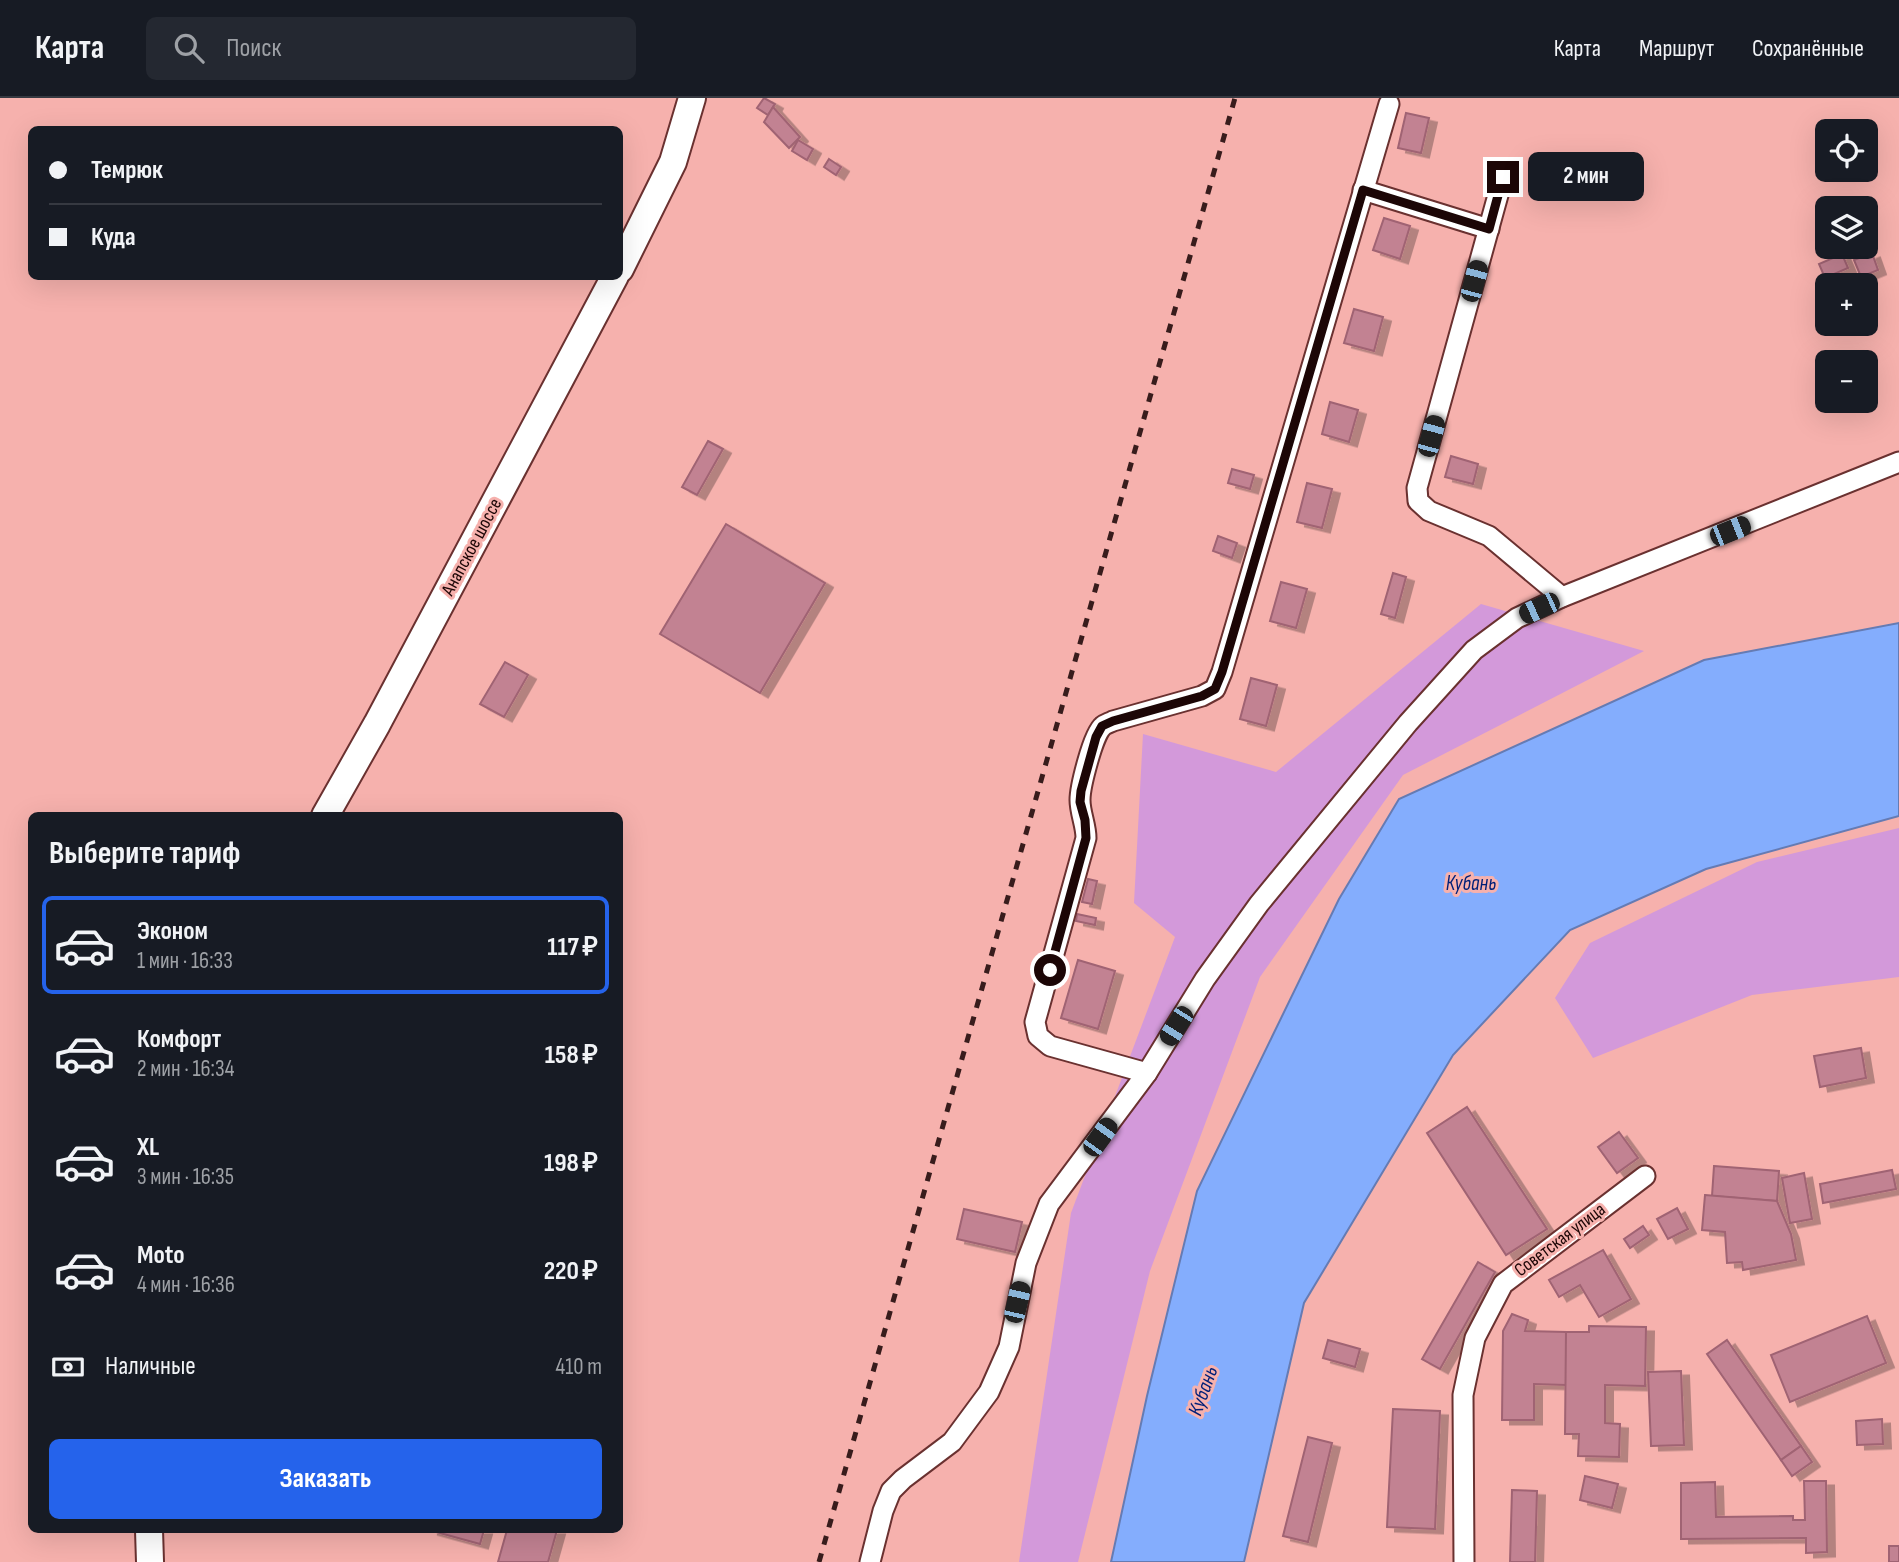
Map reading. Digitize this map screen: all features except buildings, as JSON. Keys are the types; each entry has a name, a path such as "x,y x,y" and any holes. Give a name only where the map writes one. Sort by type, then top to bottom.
{"street":[{"path":"623,263 673,162 692,98"},
{"path":"1147,1073 1050,1046 1038,1036 1035,1022 1086,838 1080,802 1081,791 1096,737 1102,726 1202,696 1215,689 1389,104"},
{"path":"1503,177 1417,488 1418,501 1429,511 1489,536 1562,597"},
{"path":"1363,190 1489,229"},
{"name":"Анапское шоссе","path":"326,812 384,712 613,280"},
{"path":"870,1562 883,1511 891,1492 903,1479 952,1442 989,1392 1009,1347 1026,1263 1049,1204 1147,1073 1205,979 1259,904 1408,723 1474,650 1517,618 1562,597 1899,462"},
{"name":"Советская улица","path":"1464,1562 1463,1395 1475,1338 1503,1284 1645,1176"},
{"path":"149,1533 150,1562"}],"shaded area":[{"path":"1481,604 1644,651 1403,775 1260,977 1150,1271 1078,1562 1019,1562 1071,1213 1175,937 1134,903 1143,734 1276,772"},
{"path":"1899,828 1899,977 1752,995 1593,1058 1555,998 1590,943 1757,862"}],"water":[{"name":"Кубань","path":"1899,623 1899,816 1706,869 1570,930 1453,1055 1304,1303 1244,1562 1111,1562 1147,1396 1197,1191 1339,899 1399,799 1704,660"}],"railway":[{"path":"819,1562 1235,98"}],"route":[{"path":"1050,970 1086,838 1080,802 1081,791 1096,737 1102,726 1202,696 1215,689 1222,672 1363,190 1489,229 1503,177"}]}
